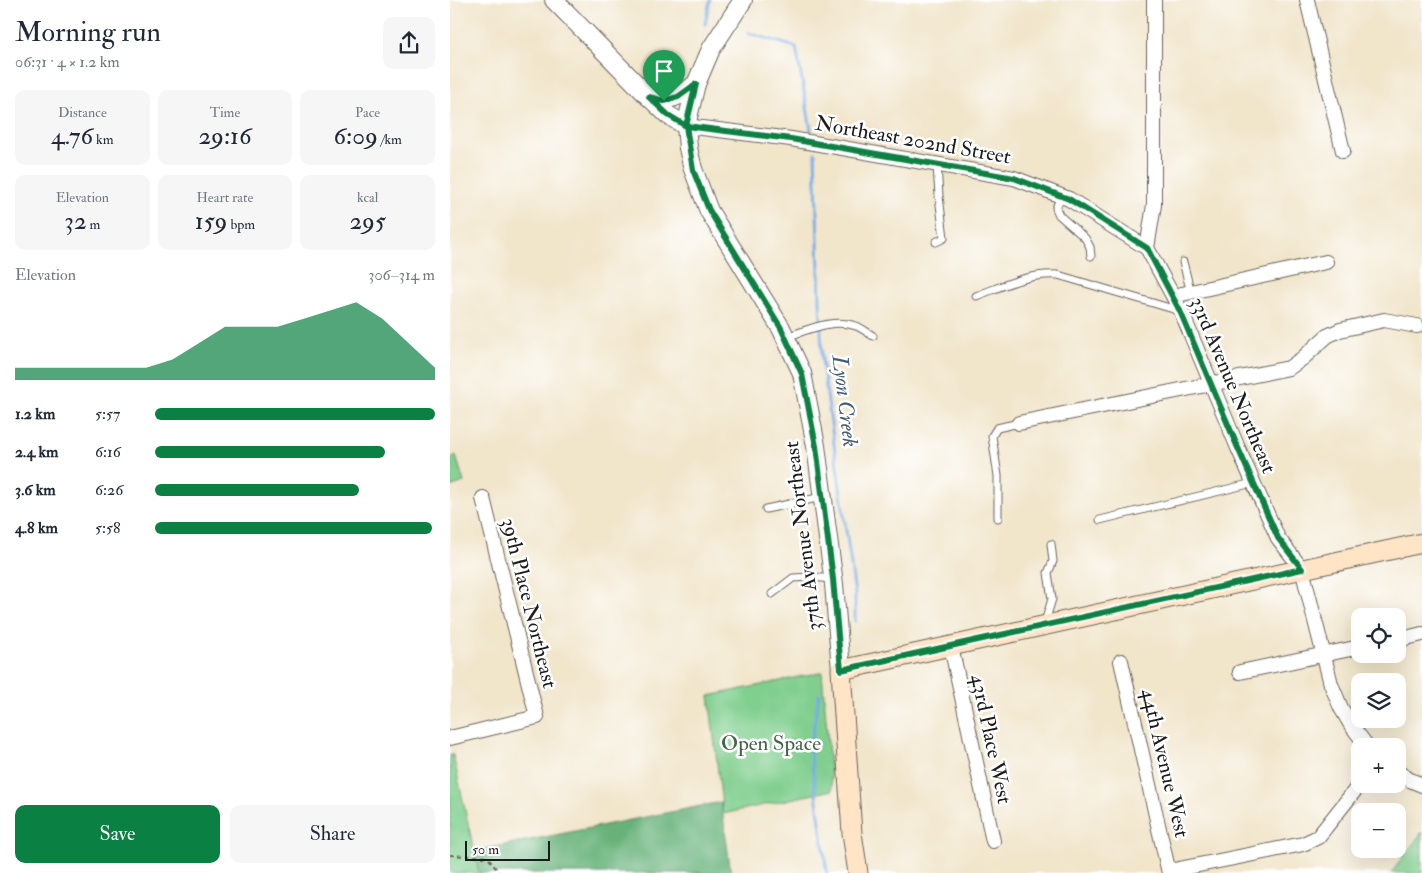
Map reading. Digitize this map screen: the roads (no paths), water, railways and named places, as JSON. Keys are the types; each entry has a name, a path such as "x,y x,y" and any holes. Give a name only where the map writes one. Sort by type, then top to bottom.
{"main road":[{"path":"858,873 852,833 841,670 1422,543"}],"street":[{"path":"554,0 649,97 668,115 686,126 696,84 711,49 743,0"},
{"path":"1147,248 1154,205 1154,0"},
{"path":"1306,0 1343,151"},
{"path":"649,97 664,101 678,97 696,84"},
{"name":"Northeast 202nd Street","path":"686,126 791,139 1014,178 1069,199 1147,248"},
{"name":"37th Avenue Northeast","path":"686,126 693,170 706,204 785,338 802,374 816,446 823,497 841,670"},
{"name":"33rd Avenue Northeast","path":"1147,248 1180,311 1278,538 1302,569"},
{"path":"1173,296 1326,262"},
{"path":"1019,423 1288,368 1303,358 1327,336 1340,330 1384,320 1418,326"},
{"name":"39th Place Northeast","path":"450,738 536,717 483,498"},
{"path":"1302,569 1331,684 1341,708 1361,738"},
{"path":"1406,638 1422,634"},
{"name":"43rd Place West","path":"951,646 992,841"},
{"path":"1240,672 1351,650"},
{"name":"44th Avenue West","path":"1121,661 1169,872"},
{"path":"1406,776 1422,785"},
{"path":"1169,872 1303,844 1318,838 1353,793"}],"lane":[{"path":"936,242 944,238 937,165"},
{"path":"1061,196 1056,208 1059,215 1085,238 1090,248 1091,256"},
{"path":"1183,262 1191,293"},
{"path":"976,296 1026,278 1043,274 1058,275 1180,311"},
{"path":"785,338 829,324 842,323 858,326 873,336"},
{"path":"998,518 998,476 992,436 997,428 1019,423"},
{"path":"1100,520 1253,483"},
{"path":"766,509 823,497"},
{"path":"1044,625 1052,599 1048,573 1052,561 1051,544"},
{"path":"772,594 793,578 833,579"}],"waterway":[{"name":"Lyon Creek","path":"705,24 710,0"},
{"name":"Lyon Creek","path":"748,33 796,47 811,130"},
{"name":"Lyon Creek","path":"815,153 822,359 855,594 855,621"},
{"name":"Lyon Creek","path":"819,694 810,750 827,873"}],"park label":[{"name":"Open Space","path":"771,743"}]}
